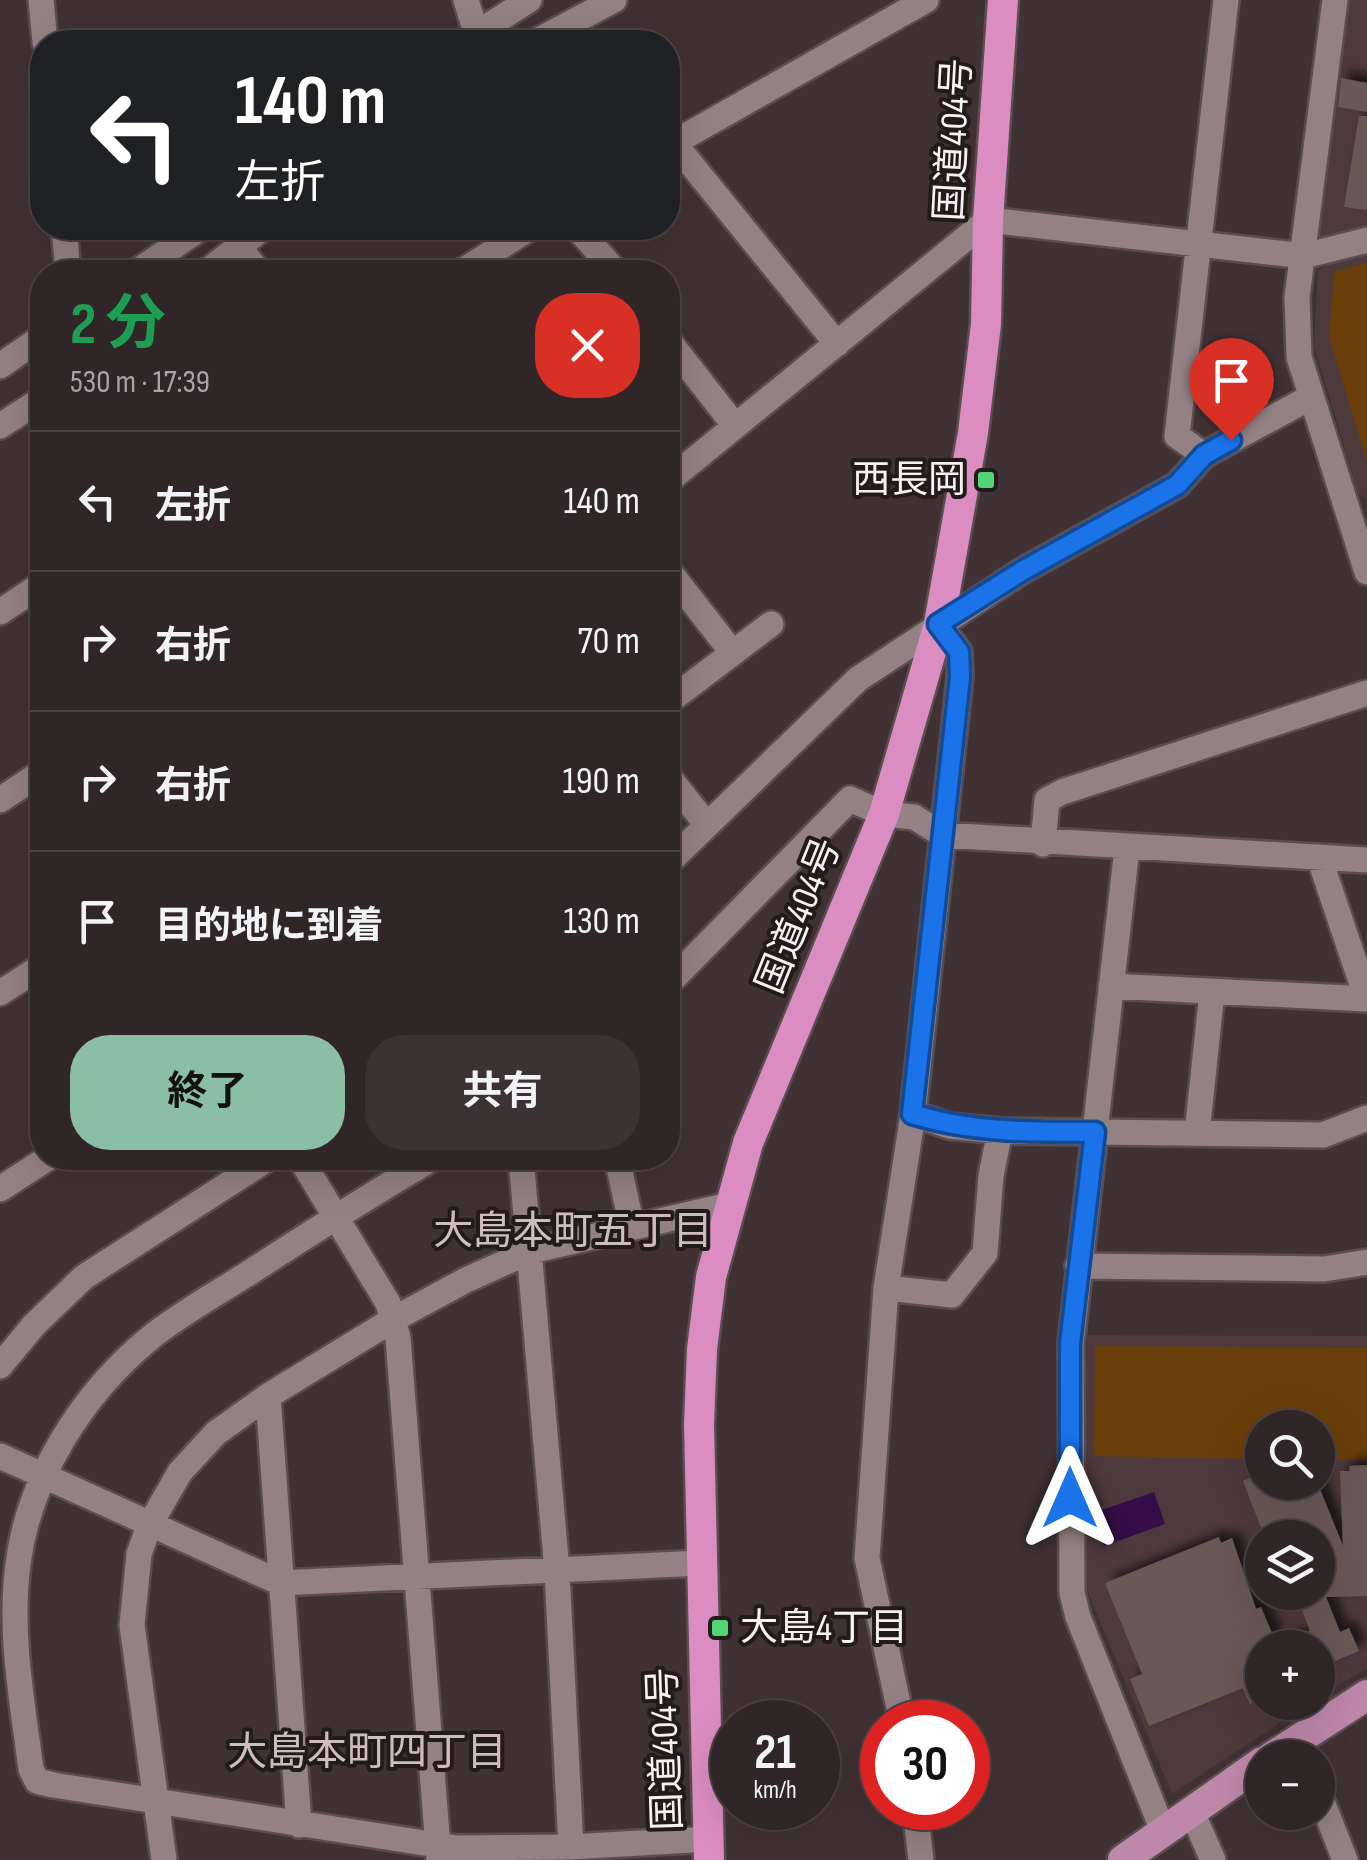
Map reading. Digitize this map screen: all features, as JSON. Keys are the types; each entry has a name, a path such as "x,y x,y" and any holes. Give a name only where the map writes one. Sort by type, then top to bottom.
{"highway":[{"name":"国道404号","path":"709,1850 699,1424 702,1349 711,1277 748,1143 884,814 938,624 972,433 986,324 988,220 1003,0"}],"main road":[{"path":"1311,1740 1367,1695"},
{"path":"1123,1860 1245,1773"}],"street":[{"path":"41,0 44,30"},
{"path":"466,0 470,30"},
{"path":"486,30 529,0"},
{"path":"558,30 614,0"},
{"path":"680,139 926,0"},
{"path":"1204,455 1177,436 1226,0"},
{"path":"1335,0 1297,297 1297,339 1311,396 1358,513 1367,572"},
{"path":"680,155 837,344"},
{"path":"680,471 988,220 1304,256 1367,240"},
{"path":"154,260 183,240"},
{"path":"221,260 246,240"},
{"path":"480,260 511,240"},
{"path":"588,240 605,260"},
{"path":"238,246 249,260"},
{"path":"0,366 30,345"},
{"path":"680,356 734,426"},
{"path":"680,851 858,679 1022,571 1177,485 1204,455 1311,396"},
{"path":"0,426 30,407"},
{"path":"680,585 732,652"},
{"path":"0,612 30,592"},
{"path":"680,693 771,624"},
{"path":"897,1700 867,1558 886,1288 912,1114 960,677 959,652 938,624"},
{"path":"1043,844 1047,800 1062,792 1367,693"},
{"path":"0,800 30,780"},
{"path":"680,791 707,825"},
{"path":"680,972 850,799 884,814 914,818 944,835 1043,844 1367,860"},
{"path":"1127,848 1070,1344 1072,1592 1163,1830"},
{"path":"1112,986 1367,999 1319,858"},
{"path":"0,994 30,974"},
{"path":"1197,1133 1212,992"},
{"path":"912,1114 950,1126 1000,1131 1197,1133 1324,1134 1367,1118"},
{"path":"886,1288 952,1295 985,1253 991,1176 1000,1131"},
{"path":"0,1189 30,1170"},
{"path":"0,1366 34,1325 84,1277 250,1170"},
{"path":"307,1170 394,1319 438,1853"},
{"path":"413,1170 151,1337 82,1410 43,1477 18,1559 14,1644 31,1769 37,1780 52,1784 156,1799 438,1853 571,1847 709,1850"},
{"path":"523,1170 557,1572 571,1847"},
{"path":"620,1170 632,1226"},
{"path":"164,1860 132,1625 139,1554 149,1526 180,1472 216,1433 268,1396 466,1280 531,1251 729,1205"},
{"path":"1078,1266 1324,1269 1367,1262"},
{"path":"268,1396 299,1825"},
{"path":"0,1456 281,1583 701,1563"},
{"path":"1191,1810 1213,1860"},
{"path":"918,1830 921,1860"},
{"path":"1334,1830 1345,1859 1367,1847"}],"shaded area":[{"path":"1347,0 1367,0 1367,233 1326,242 1316,234"},
{"path":"1367,253 1366,499 1358,493 1314,346 1318,271 1333,262"},
{"path":"1367,263 1367,462 1329,337 1334,272"},
{"path":"1087,1335 1367,1336 1367,1668 1335,1688 1335,1630 1245,1630 1245,1720 1284,1720 1254,1740 1245,1740 1245,1746 1172,1794 1081,1576"},
{"path":"1095,1346 1367,1348 1367,1460 1335,1459 1335,1410 1245,1410 1245,1459 1094,1456"},
{"path":"1154,1492 1165,1524 1104,1546 1093,1513"}],"building":[{"path":"1341,78 1367,83 1367,112 1338,107"},
{"path":"1359,116 1367,116 1367,210 1344,207"},
{"path":"1367,1465 1367,1596 1335,1597 1335,1526 1343,1546 1340,1471 1350,1471 1349,1466"},
{"path":"1250,1500 1324,1500 1332,1520 1258,1520"},
{"path":"1219,1537 1221,1543 1232,1538 1245,1576 1245,1610 1262,1610 1271,1630 1245,1630 1245,1693 1243,1688 1149,1726 1130,1679 1142,1674 1105,1583"},
{"path":"1302,1610 1331,1610 1340,1632 1349,1628 1359,1651 1335,1661 1335,1630 1310,1630"}],"place":[{"name":"西長岡","path":"986,480"},
{"name":"大島4丁目","path":"720,1628"}],"district":[{"name":"大島本町五丁目","path":"573,1232"},
{"name":"大島本町四丁目","path":"367,1753"}],"route":[{"path":"1070,1498 1070,1344 1095,1132 1000,1131 950,1126 912,1114 960,677 959,652 938,624 1022,571 1177,485 1204,455 1231,440"}]}
